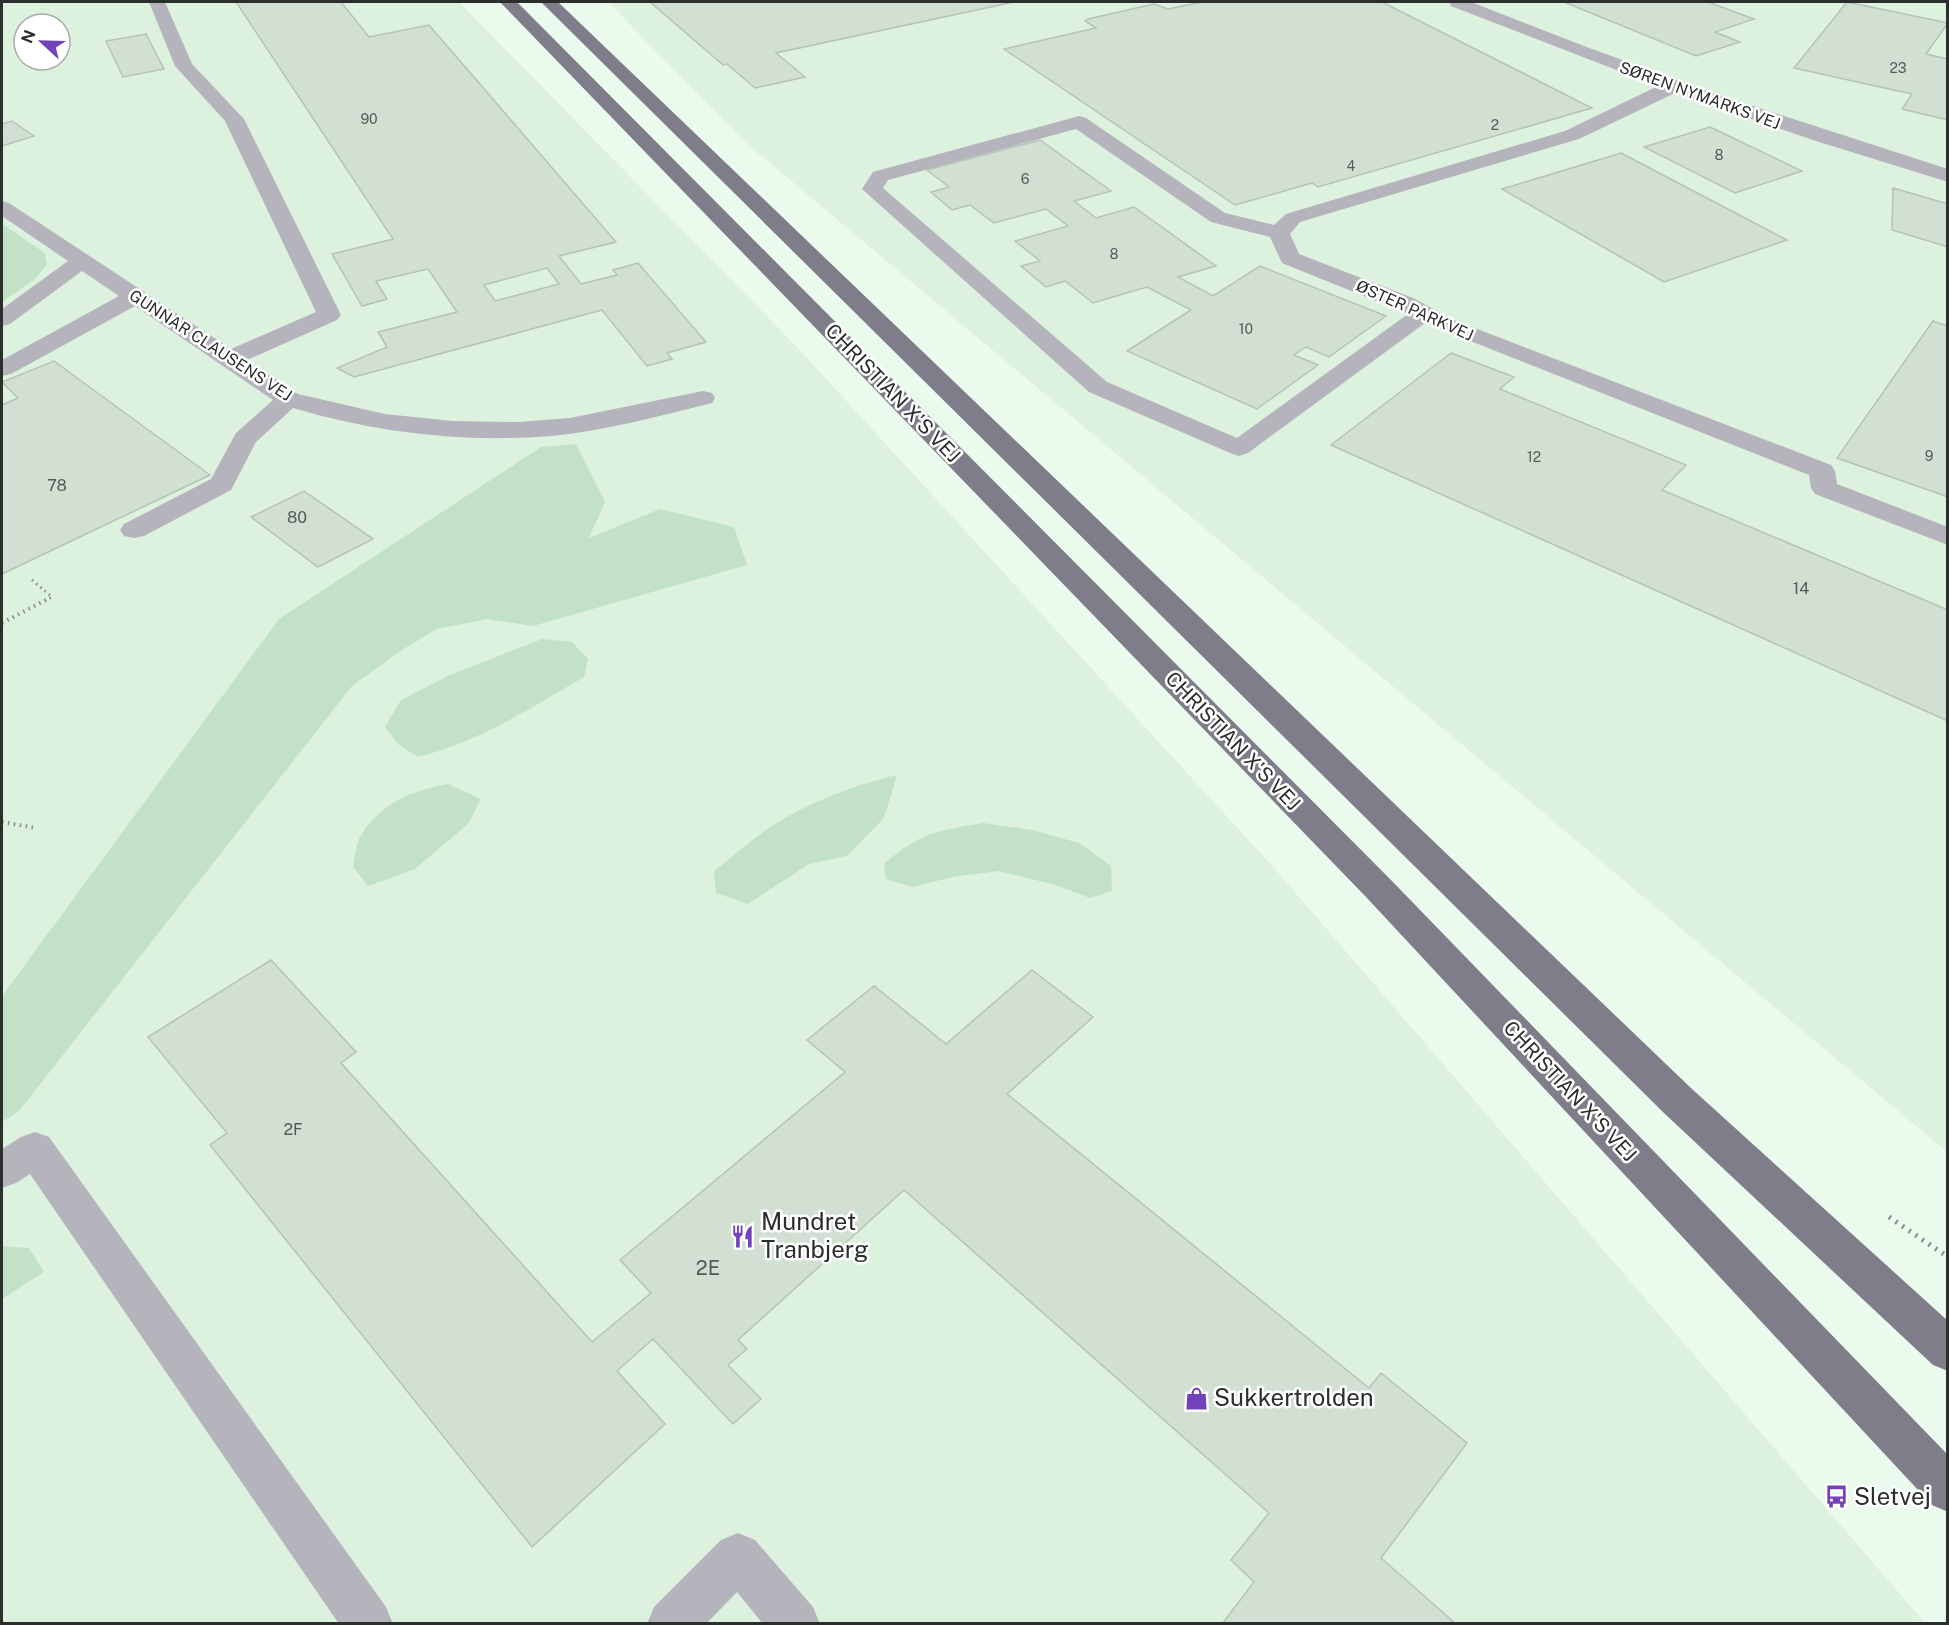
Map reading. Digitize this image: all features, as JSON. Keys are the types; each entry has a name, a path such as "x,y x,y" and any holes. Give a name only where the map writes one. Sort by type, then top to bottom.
{"main road":[{"name":"CHRISTIAN X'S VEJ","path":"508,2 1370,881 1947,1489"},
{"name":"CHRISTIAN X'S VEJ","path":"549,2 1678,1101 1947,1350"}],"street":[{"path":"157,2 184,66 234,119 329,315 231,358"},
{"name":"SØREN NYMARKS VEJ","path":"1457,2 1674,86 1796,129 1947,176"},
{"path":"1424,313 1239,448 1098,387 872,189 880,176 1079,122 1218,218 1279,233 1293,218 1572,135 1674,86"},
{"name":"GUNNAR CLAUSENS VEJ","path":"2,207 231,358 289,399 314,407 410,425 550,428 613,419 703,398"},
{"name":"ØSTER PARKVEJ","path":"1279,233 1290,258 1405,303 1446,325 1822,471 1824,488 1947,537"},
{"path":"2,319 83,261"},
{"path":"2,369 136,296"},
{"path":"134,530 222,484 245,438 289,399"},
{"path":"2,1170 35,1149 369,1623"},
{"path":"671,1623 738,1557 796,1623"}],"path":[{"path":"2,623 52,597 32,580"},
{"path":"2,822 36,828"}],"shaded area":[{"path":"2,2 459,2 797,347 1274,868 1925,1623 2,1624"},
{"path":"608,2 1947,2 1947,1152 745,142"},
{"path":"2,224 45,253 47,265 35,279 2,302"},
{"path":"576,444 605,502 589,538 660,509 734,527 747,565 533,626 487,619 437,629 405,648 352,686 19,1111 2,1122 2,996 279,619 541,447"},
{"path":"542,639 572,642 588,659 584,677 483,733 462,743 418,757 399,745 385,727 401,700 448,676"},
{"path":"897,775 884,818 847,856 809,864 748,904 716,893 714,871 752,840 779,822 828,797"},
{"path":"448,784 481,799 468,824 415,869 368,886 353,867 358,842 369,824 388,806 410,794"},
{"path":"983,823 1032,830 1079,843 1111,866 1112,891 1090,898 1056,885 999,871 952,877 913,887 886,879 884,864 919,839 941,831"},
{"path":"2,1246 29,1248 44,1272 2,1299"}],"building":[{"path":"236,2 341,2 369,37 429,25 616,242 559,256 581,284 617,275 613,270 638,263 706,342 667,353 672,359 647,366 602,310 354,377 337,368 387,347 378,332 457,312 428,269 376,281 387,299 362,306 332,254 393,239","holes":["547,268 559,284 495,301 484,285"]},
{"path":"650,2 1014,2 776,53 805,77 755,88 727,64 723,65"},
{"path":"1202,2 1382,2 1592,108 1318,187 1312,183 1235,205 1004,49 1096,28 1085,21 1088,19 1154,4 1168,9"},
{"path":"1564,2 1708,2 1754,19 1715,32 1740,42 1696,56"},
{"path":"1847,2 1948,23 1926,54 1948,59 1948,120 1902,109 1912,94 1794,68"},
{"path":"146,34 164,69 123,77 106,41"},
{"path":"12,121 34,136 2,146 2,124"},
{"path":"1710,127 1802,171 1735,193 1644,147"},
{"path":"1040,140 1111,191 1074,201 1096,218 1134,207 1216,266 1178,277 1213,296 1260,266 1386,316 1329,357 1306,347 1294,355 1318,365 1257,409 1127,351 1191,310 1147,287 1093,303 1065,281 1046,287 1021,266 1040,261 1015,241 1068,226 1046,209 994,223 970,205 952,210 931,192 949,187 927,170"},
{"path":"1621,153 1787,240 1664,282 1502,189"},
{"path":"1893,188 1948,204 1948,247 1892,230"},
{"path":"1933,321 1948,326 1948,497 1837,458"},
{"path":"1451,353 1514,377 1500,389 1686,465 1662,490 1948,610 1948,721 1331,445"},
{"path":"54,361 210,475 2,574 2,405 18,398 2,382"},
{"path":"304,491 373,539 318,567 251,517"},
{"path":"271,960 356,1052 341,1063 592,1342 651,1293 620,1260 845,1072 807,1040 874,986 946,1044 1032,970 1093,1017 1007,1094 1369,1388 1381,1373 1467,1443 1381,1558 1456,1624 1222,1624 1254,1582 1231,1560 1269,1513 904,1190 738,1340 747,1349 728,1365 761,1399 733,1424 653,1339 617,1371 665,1424 532,1547 210,1145 227,1133 148,1037"}],"place":[{"name":"Mundret Tranbjerg","path":"743,1236"},
{"name":"Sukkertrolden","path":"1196,1398"},
{"name":"Sletvej","path":"1836,1497"}]}
